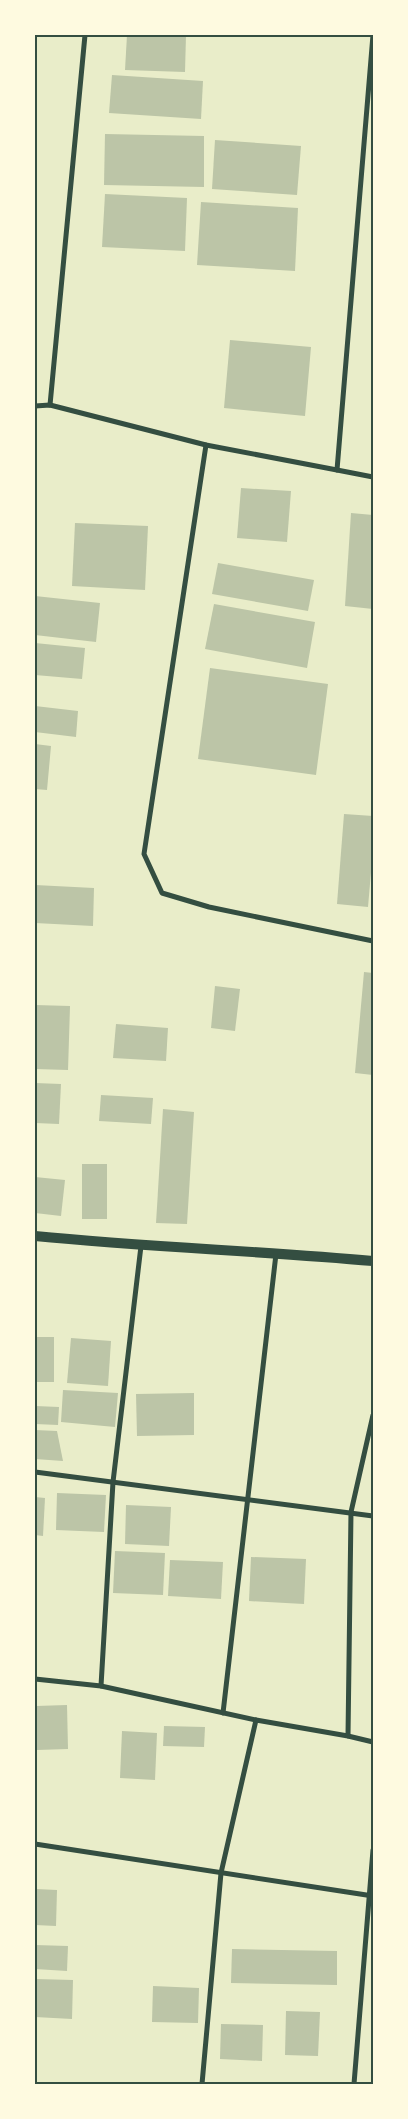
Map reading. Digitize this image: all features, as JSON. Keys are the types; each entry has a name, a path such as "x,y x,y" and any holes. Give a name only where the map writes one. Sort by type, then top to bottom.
{"main road":[{"path":"35,1236 141,1246 276,1253 373,1261"}],"street":[{"path":"50,405 85,35"},
{"path":"337,470 373,35"},
{"path":"35,406 50,405 206,445 373,477"},
{"path":"206,445 144,854 162,893 209,907 373,941"},
{"path":"101,1686 113,1482 141,1246"},
{"path":"223,1713 276,1253"},
{"path":"348,1736 351,1512 373,1415"},
{"path":"35,1472 373,1516"},
{"path":"35,1679 101,1686 256,1720 373,1742"},
{"path":"202,2084 221,1872 256,1720"},
{"path":"35,1844 371,1895"},
{"path":"354,2084 371,1895 373,1850"}],"building":[{"path":"127,35 186,35 185,72 125,70"},
{"path":"112,75 203,81 201,119 109,113"},
{"path":"105,134 204,136 204,187 104,185"},
{"path":"215,140 301,146 297,195 212,189"},
{"path":"105,194 187,198 185,251 102,247"},
{"path":"201,202 298,208 295,271 197,265"},
{"path":"230,340 311,347 305,416 224,408"},
{"path":"241,488 291,491 287,542 237,538"},
{"path":"351,513 373,515 373,609 345,606"},
{"path":"75,523 148,526 145,590 72,586"},
{"path":"218,563 314,580 308,611 212,594"},
{"path":"35,596 100,603 96,642 35,635"},
{"path":"214,604 315,622 307,668 205,649"},
{"path":"35,643 85,648 82,679 35,675"},
{"path":"210,668 328,684 316,775 198,759"},
{"path":"35,706 78,711 76,737 35,732"},
{"path":"35,744 51,746 47,790 35,789"},
{"path":"344,814 373,816 373,849 368,907 337,904"},
{"path":"35,885 94,888 93,926 35,923"},
{"path":"364,972 373,973 373,1075 355,1073"},
{"path":"215,986 240,989 235,1031 211,1028"},
{"path":"35,1005 70,1006 68,1070 35,1069"},
{"path":"116,1024 168,1028 166,1061 113,1058"},
{"path":"35,1083 61,1084 59,1124 35,1123"},
{"path":"101,1095 153,1098 151,1124 99,1121"},
{"path":"163,1109 194,1112 187,1224 156,1223"},
{"path":"82,1164 107,1164 107,1219 82,1219"},
{"path":"35,1177 65,1180 61,1216 35,1213"},
{"path":"35,1337 54,1337 54,1382 35,1382"},
{"path":"71,1338 111,1341 108,1386 67,1383"},
{"path":"63,1390 118,1393 115,1427 61,1422"},
{"path":"194,1393 194,1435 137,1436 136,1394"},
{"path":"35,1406 59,1407 58,1425 35,1424"},
{"path":"35,1430 57,1431 63,1461 35,1459"},
{"path":"57,1493 106,1495 104,1532 56,1530"},
{"path":"35,1497 45,1498 43,1536 35,1535"},
{"path":"126,1505 171,1507 169,1546 125,1544"},
{"path":"115,1551 165,1553 163,1595 113,1593"},
{"path":"251,1557 306,1559 304,1604 249,1601"},
{"path":"170,1560 223,1562 221,1599 168,1596"},
{"path":"67,1705 68,1749 37,1750 36,1706"},
{"path":"164,1726 205,1727 204,1747 163,1746"},
{"path":"122,1731 157,1733 155,1780 120,1778"},
{"path":"36,1889 57,1890 56,1926 35,1925"},
{"path":"35,1945 68,1946 67,1971 35,1969"},
{"path":"232,1949 337,1951 337,1985 231,1983"},
{"path":"35,1979 73,1980 72,2019 35,2017"},
{"path":"153,1986 199,1988 198,2023 152,2022"},
{"path":"286,2011 320,2012 318,2056 285,2055"},
{"path":"221,2024 263,2025 262,2061 220,2059"}]}
